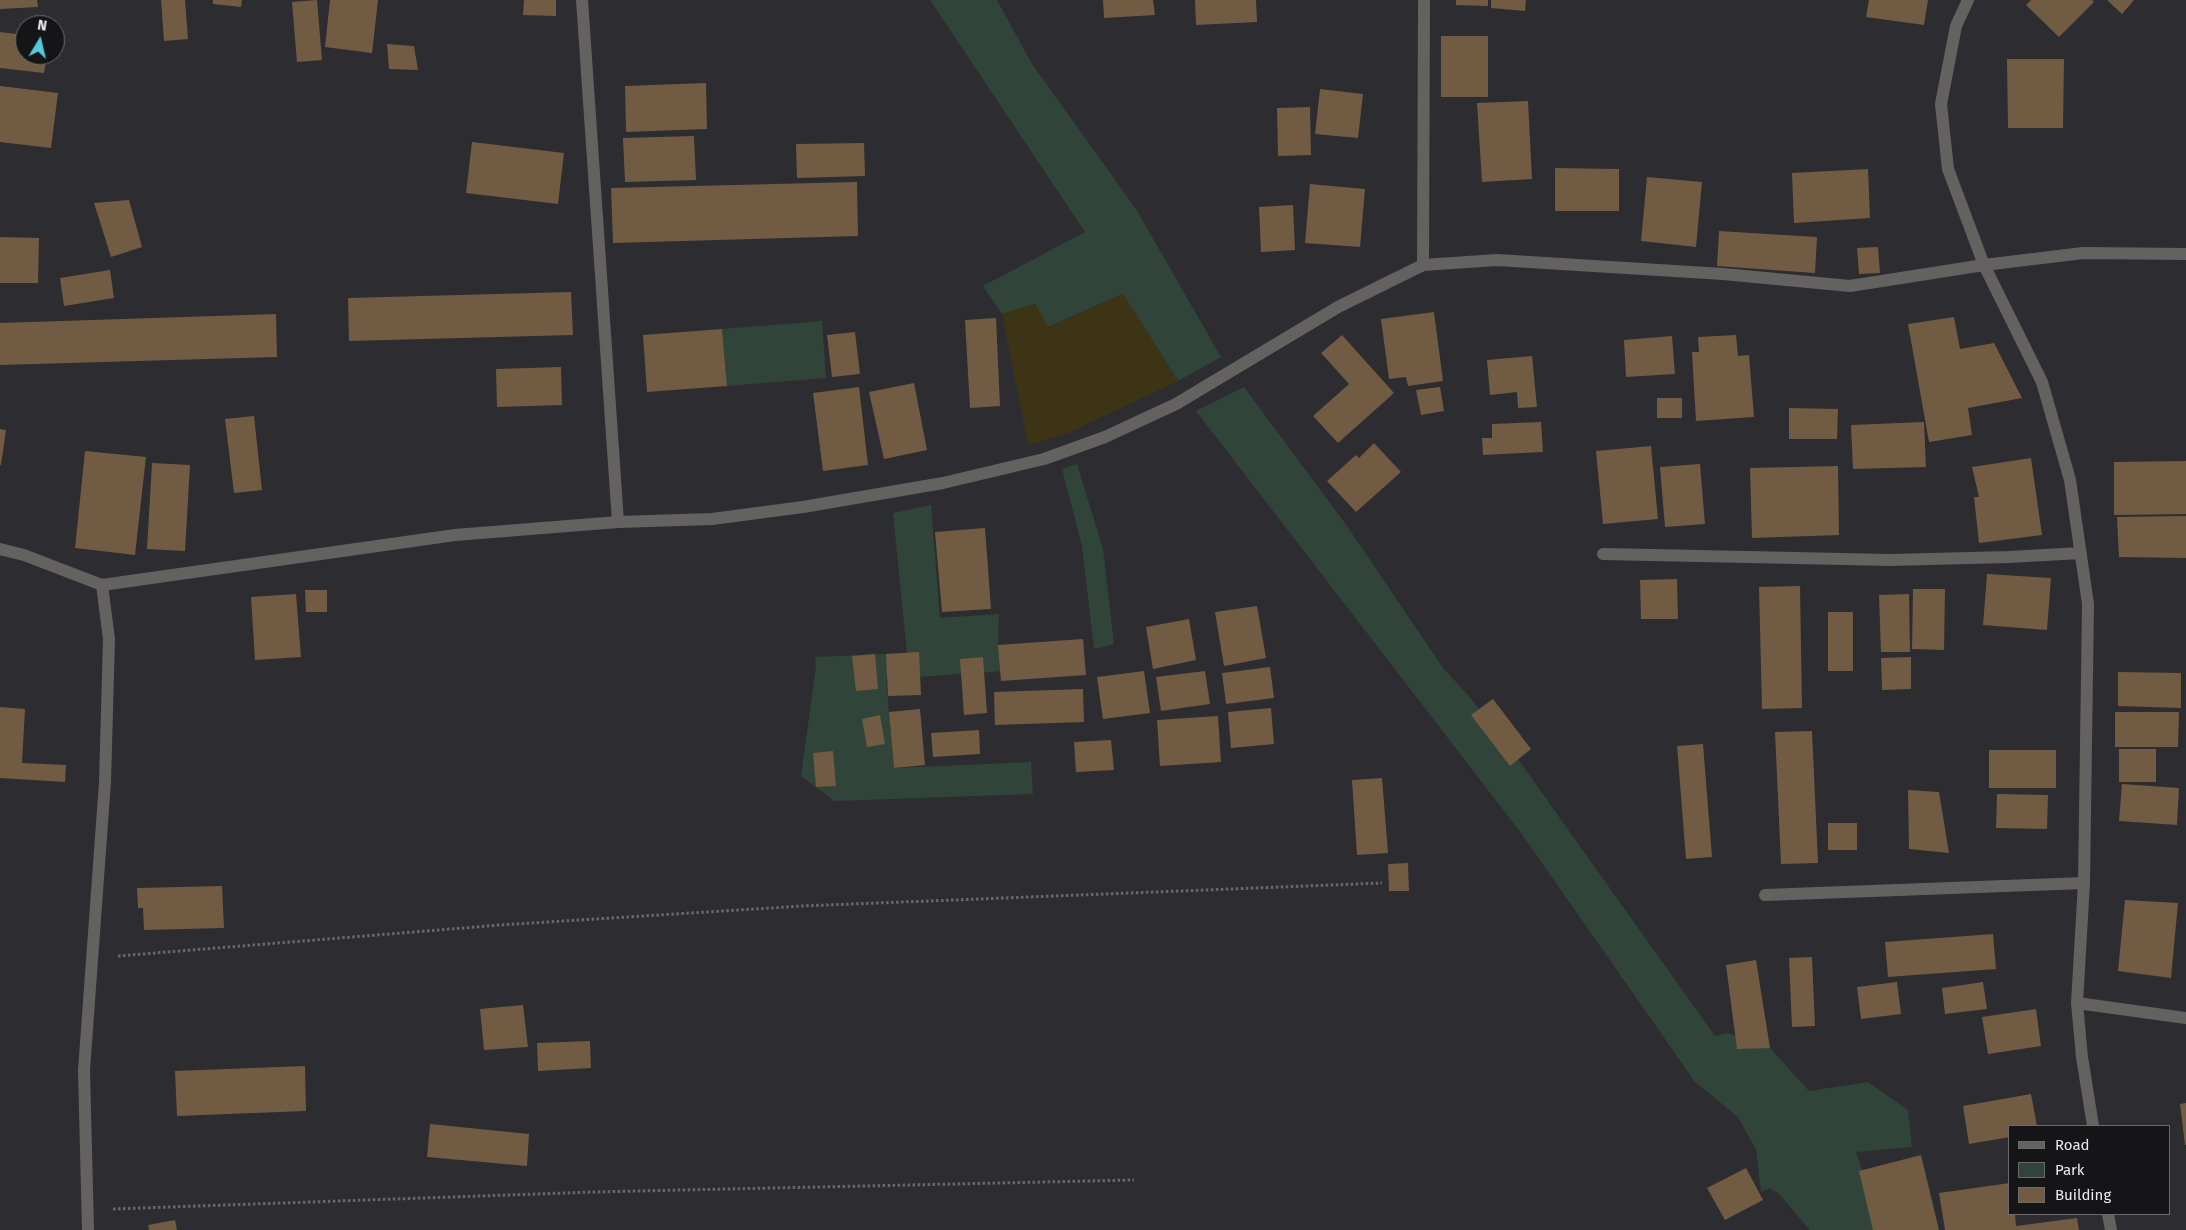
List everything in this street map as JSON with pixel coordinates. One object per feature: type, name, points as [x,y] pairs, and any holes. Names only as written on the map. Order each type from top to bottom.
[{"type":"street","points":[[582,0],[618,522]]},
{"type":"street","points":[[1423,265],[1424,0]]},
{"type":"street","points":[[1968,0],[1956,26],[1941,104],[1948,169],[1984,265],[2042,382],[2070,480],[2088,604],[2084,883],[2078,1003],[2082,1057],[2094,1125]]},
{"type":"street","points":[[0,549],[24,555],[102,585],[455,536],[618,522],[712,519],[803,507],[943,483],[1044,459],[1105,437],[1176,404],[1338,307],[1423,265],[1497,260],[1723,274],[1850,286],[1984,265],[2083,253],[2186,254]]},
{"type":"street","points":[[1603,554],[1890,560],[2008,558],[2081,553]]},
{"type":"street","points":[[88,1230],[84,1070],[105,773],[109,639],[102,585]]},
{"type":"street","points":[[1765,895],[2084,883]]},
{"type":"street","points":[[2078,1003],[2186,1018]]},
{"type":"street","points":[[2108,1215],[2111,1230]]},
{"type":"path","points":[[91,959],[500,925],[802,906],[1382,883]]},
{"type":"path","points":[[88,1210],[592,1192],[1134,1180]]},
{"type":"green space","points":[[930,0],[997,0],[1032,64],[1136,209],[1221,357],[1178,381],[1123,294],[1048,327],[1035,304],[1002,314],[983,286],[1085,232]]},
{"type":"green space","points":[[822,321],[826,378],[727,386],[722,329]]},
{"type":"green space","points":[[1244,387],[1347,526],[1443,668],[1468,695],[1520,762],[1715,1036],[1728,1033],[1770,1048],[1809,1091],[1868,1082],[1908,1110],[1912,1147],[1856,1152],[1883,1230],[1810,1230],[1778,1193],[1769,1188],[1761,1192],[1756,1149],[1737,1116],[1695,1082],[1521,833],[1196,411]]},
{"type":"green space","points":[[1077,464],[1103,549],[1114,644],[1094,649],[1082,546],[1062,469]]},
{"type":"green space","points":[[931,505],[940,618],[999,614],[998,645],[1005,671],[886,679],[894,768],[1031,762],[1033,794],[834,801],[801,776],[816,666],[815,657],[907,653],[893,513]]},
{"type":"sand","points":[[1123,294],[1178,381],[1069,433],[1028,445],[1002,314],[1035,304],[1048,327]]},
{"type":"building","points":[[0,0],[37,0],[38,7],[0,9]]},
{"type":"building","points":[[161,0],[185,0],[188,39],[164,41]]},
{"type":"building","points":[[213,0],[242,0],[241,7],[213,4]]},
{"type":"building","points":[[317,0],[322,60],[297,62],[292,2]]},
{"type":"building","points":[[330,0],[378,0],[372,53],[325,47]]},
{"type":"building","points":[[524,0],[556,0],[556,16],[523,15]]},
{"type":"building","points":[[1103,0],[1153,0],[1155,15],[1104,18]]},
{"type":"building","points":[[1195,0],[1256,0],[1257,22],[1196,25]]},
{"type":"building","points":[[1456,0],[1488,0],[1488,6],[1456,5]]},
{"type":"building","points":[[1491,0],[1526,0],[1525,11],[1491,8]]},
{"type":"building","points":[[1869,0],[1928,0],[1924,25],[1866,17]]},
{"type":"building","points":[[2031,0],[2092,0],[2094,2],[2059,37],[2026,5]]},
{"type":"building","points":[[2107,0],[2134,0],[2122,14]]},
{"type":"building","points":[[0,32],[15,34],[15,65],[45,65],[44,73],[0,68]]},
{"type":"building","points":[[1441,36],[1488,36],[1488,97],[1441,97]]},
{"type":"building","points":[[387,44],[414,46],[418,70],[389,69]]},
{"type":"building","points":[[2007,59],[2064,59],[2063,128],[2008,128]]},
{"type":"building","points":[[706,83],[707,129],[626,132],[625,86]]},
{"type":"building","points":[[0,86],[58,93],[51,148],[0,142]]},
{"type":"building","points":[[1320,89],[1363,94],[1358,138],[1315,134]]},
{"type":"building","points":[[1528,101],[1532,179],[1482,182],[1477,103]]},
{"type":"building","points":[[1310,107],[1311,155],[1278,156],[1277,108]]},
{"type":"building","points":[[694,136],[696,180],[625,182],[623,138]]},
{"type":"building","points":[[472,142],[564,153],[558,204],[466,193]]},
{"type":"building","points":[[864,143],[865,176],[797,178],[796,144]]},
{"type":"building","points":[[1555,168],[1619,169],[1619,211],[1555,211]]},
{"type":"building","points":[[1868,169],[1870,218],[1794,223],[1792,173]]},
{"type":"building","points":[[1647,177],[1702,182],[1696,247],[1641,241]]},
{"type":"building","points":[[857,182],[858,236],[613,243],[611,188]]},
{"type":"building","points":[[1310,184],[1365,189],[1360,247],[1305,243]]},
{"type":"building","points":[[129,200],[142,247],[111,257],[94,203]]},
{"type":"building","points":[[1293,205],[1295,250],[1261,252],[1259,207]]},
{"type":"building","points":[[1719,231],[1817,237],[1815,273],[1717,266]]},
{"type":"building","points":[[0,237],[39,238],[38,283],[0,283]]},
{"type":"building","points":[[1878,247],[1880,273],[1859,274],[1857,248]]},
{"type":"building","points":[[110,270],[114,298],[64,306],[60,278]]},
{"type":"building","points":[[571,292],[573,335],[349,341],[348,298]]},
{"type":"building","points":[[1434,312],[1443,381],[1408,386],[1406,377],[1389,379],[1381,319]]},
{"type":"building","points":[[276,314],[277,357],[0,365],[0,323]]},
{"type":"building","points":[[1954,317],[1960,349],[1994,343],[2022,398],[1968,408],[1972,435],[1929,442],[1908,324]]},
{"type":"building","points":[[996,318],[1000,406],[970,408],[965,320]]},
{"type":"building","points":[[722,329],[727,386],[647,392],[643,335]]},
{"type":"building","points":[[855,332],[860,374],[832,377],[827,335]]},
{"type":"building","points":[[1342,335],[1394,393],[1338,443],[1313,416],[1349,384],[1321,353]]},
{"type":"building","points":[[1736,335],[1738,356],[1749,355],[1754,417],[1696,421],[1692,352],[1699,352],[1698,337]]},
{"type":"building","points":[[1672,336],[1675,374],[1626,377],[1624,340]]},
{"type":"building","points":[[1532,356],[1537,407],[1518,408],[1517,392],[1490,395],[1487,360]]},
{"type":"building","points":[[561,367],[562,405],[497,407],[496,369]]},
{"type":"building","points":[[914,383],[927,450],[884,459],[869,392]]},
{"type":"building","points":[[859,387],[868,465],[823,471],[813,393]]},
{"type":"building","points":[[1440,387],[1444,411],[1421,415],[1416,390]]},
{"type":"building","points":[[1657,398],[1682,398],[1682,418],[1657,418]]},
{"type":"building","points":[[1789,408],[1838,409],[1837,439],[1789,439]]},
{"type":"building","points":[[254,416],[262,490],[234,493],[225,419]]},
{"type":"building","points":[[1541,422],[1543,452],[1483,455],[1482,438],[1492,438],[1492,424]]},
{"type":"building","points":[[1924,422],[1926,467],[1853,469],[1851,425]]},
{"type":"building","points":[[0,429],[6,430],[1,465],[0,465]]},
{"type":"building","points":[[1374,443],[1401,472],[1356,512],[1327,481],[1356,455],[1359,458]]},
{"type":"building","points":[[1651,446],[1658,519],[1603,524],[1596,451]]},
{"type":"building","points":[[85,451],[146,457],[135,555],[75,548]]},
{"type":"building","points":[[2031,458],[2042,535],[1979,543],[1974,497],[1979,497],[1972,467]]},
{"type":"building","points":[[2186,461],[2186,514],[2114,515],[2114,462]]},
{"type":"building","points":[[152,463],[190,465],[185,551],[147,549]]},
{"type":"building","points":[[1700,464],[1705,524],[1665,527],[1660,467]]},
{"type":"building","points":[[1838,466],[1839,535],[1752,538],[1750,468]]},
{"type":"building","points":[[2186,516],[2186,558],[2119,557],[2117,517]]},
{"type":"building","points":[[985,528],[991,609],[942,612],[935,532]]},
{"type":"building","points":[[1987,574],[2051,578],[2047,630],[1983,625]]},
{"type":"building","points":[[1677,579],[1678,619],[1641,619],[1640,580]]},
{"type":"building","points":[[1800,586],[1802,708],[1762,709],[1759,587]]},
{"type":"building","points":[[1913,589],[1945,589],[1944,650],[1912,649]]},
{"type":"building","points":[[305,590],[327,590],[327,612],[306,612]]},
{"type":"building","points":[[296,594],[301,657],[255,660],[251,597]]},
{"type":"building","points":[[1909,594],[1910,652],[1881,652],[1879,595]]},
{"type":"building","points":[[1257,606],[1266,658],[1224,666],[1215,612]]},
{"type":"building","points":[[1828,612],[1853,612],[1853,671],[1828,671]]},
{"type":"building","points":[[1189,619],[1196,660],[1153,669],[1146,627]]},
{"type":"building","points":[[1083,639],[1086,675],[1001,681],[998,645]]},
{"type":"building","points":[[919,652],[921,695],[888,696],[886,654]]},
{"type":"building","points":[[875,654],[878,689],[856,691],[852,656]]},
{"type":"building","points":[[983,657],[987,713],[964,715],[960,659]]},
{"type":"building","points":[[1911,657],[1911,689],[1882,690],[1881,658]]},
{"type":"building","points":[[1270,667],[1274,698],[1226,704],[1222,673]]},
{"type":"building","points":[[1144,671],[1150,713],[1103,719],[1097,677]]},
{"type":"building","points":[[1205,671],[1210,704],[1161,711],[1156,677]]},
{"type":"building","points":[[2118,672],[2181,673],[2181,708],[2118,706]]},
{"type":"building","points":[[1083,689],[1084,722],[995,725],[994,692]]},
{"type":"building","points":[[1493,699],[1531,749],[1510,766],[1471,715]]},
{"type":"building","points":[[0,707],[25,709],[22,763],[66,765],[65,782],[0,778]]},
{"type":"building","points":[[1271,708],[1274,744],[1231,748],[1228,712]]},
{"type":"building","points":[[920,709],[925,765],[894,768],[889,712]]},
{"type":"building","points":[[2115,712],[2179,712],[2178,747],[2115,747]]},
{"type":"building","points":[[880,715],[885,744],[867,747],[862,719]]},
{"type":"building","points":[[1218,716],[1221,762],[1160,766],[1157,720]]},
{"type":"building","points":[[979,730],[980,754],[933,757],[931,733]]},
{"type":"building","points":[[1812,731],[1818,863],[1781,864],[1775,732]]},
{"type":"building","points":[[1111,740],[1114,770],[1076,772],[1074,742]]},
{"type":"building","points":[[1703,744],[1712,857],[1686,859],[1677,746]]},
{"type":"building","points":[[2119,749],[2156,749],[2156,782],[2119,782]]},
{"type":"building","points":[[1989,750],[2056,750],[2056,788],[1989,788]]},
{"type":"building","points":[[833,751],[836,786],[816,787],[813,753]]},
{"type":"building","points":[[1382,778],[1388,853],[1357,855],[1352,780]]},
{"type":"building","points":[[2122,784],[2179,788],[2177,825],[2119,821]]},
{"type":"building","points":[[1908,790],[1939,792],[1949,853],[1909,849]]},
{"type":"building","points":[[1997,794],[2048,795],[2047,829],[1996,828]]},
{"type":"building","points":[[1828,823],[1857,823],[1857,850],[1828,850]]},
{"type":"building","points":[[1408,863],[1409,891],[1389,891],[1388,864]]},
{"type":"building","points":[[222,886],[224,928],[144,930],[143,908],[138,908],[137,888]]},
{"type":"building","points":[[2125,900],[2178,903],[2171,978],[2118,971]]},
{"type":"building","points":[[1993,934],[1996,969],[1888,977],[1885,942]]},
{"type":"building","points":[[1812,957],[1815,1026],[1792,1027],[1789,958]]},
{"type":"building","points":[[1756,960],[1770,1048],[1737,1049],[1726,965]]},
{"type":"building","points":[[1897,982],[1901,1014],[1861,1019],[1857,987]]},
{"type":"building","points":[[1983,982],[1987,1009],[1945,1014],[1942,988]]},
{"type":"building","points":[[523,1005],[528,1047],[484,1050],[480,1009]]},
{"type":"building","points":[[2036,1009],[2041,1046],[1988,1054],[1982,1017]]},
{"type":"building","points":[[590,1041],[591,1068],[538,1071],[537,1043]]},
{"type":"building","points":[[305,1066],[306,1111],[177,1116],[175,1071]]},
{"type":"building","points":[[2031,1094],[2037,1125],[2008,1125],[2008,1137],[1969,1144],[1963,1106]]},
{"type":"building","points":[[2186,1103],[2186,1145],[2185,1145],[2180,1104]]},
{"type":"building","points":[[430,1124],[529,1134],[527,1166],[427,1157]]},
{"type":"building","points":[[1921,1155],[1939,1230],[1873,1230],[1859,1171]]},
{"type":"building","points":[[1746,1168],[1763,1200],[1725,1220],[1707,1188]]},
{"type":"building","points":[[2008,1183],[2008,1215],[2015,1215],[2016,1226],[2077,1218],[2079,1230],[1945,1230],[1939,1193]]},
{"type":"building","points":[[175,1220],[177,1230],[149,1230],[148,1225]]}]
